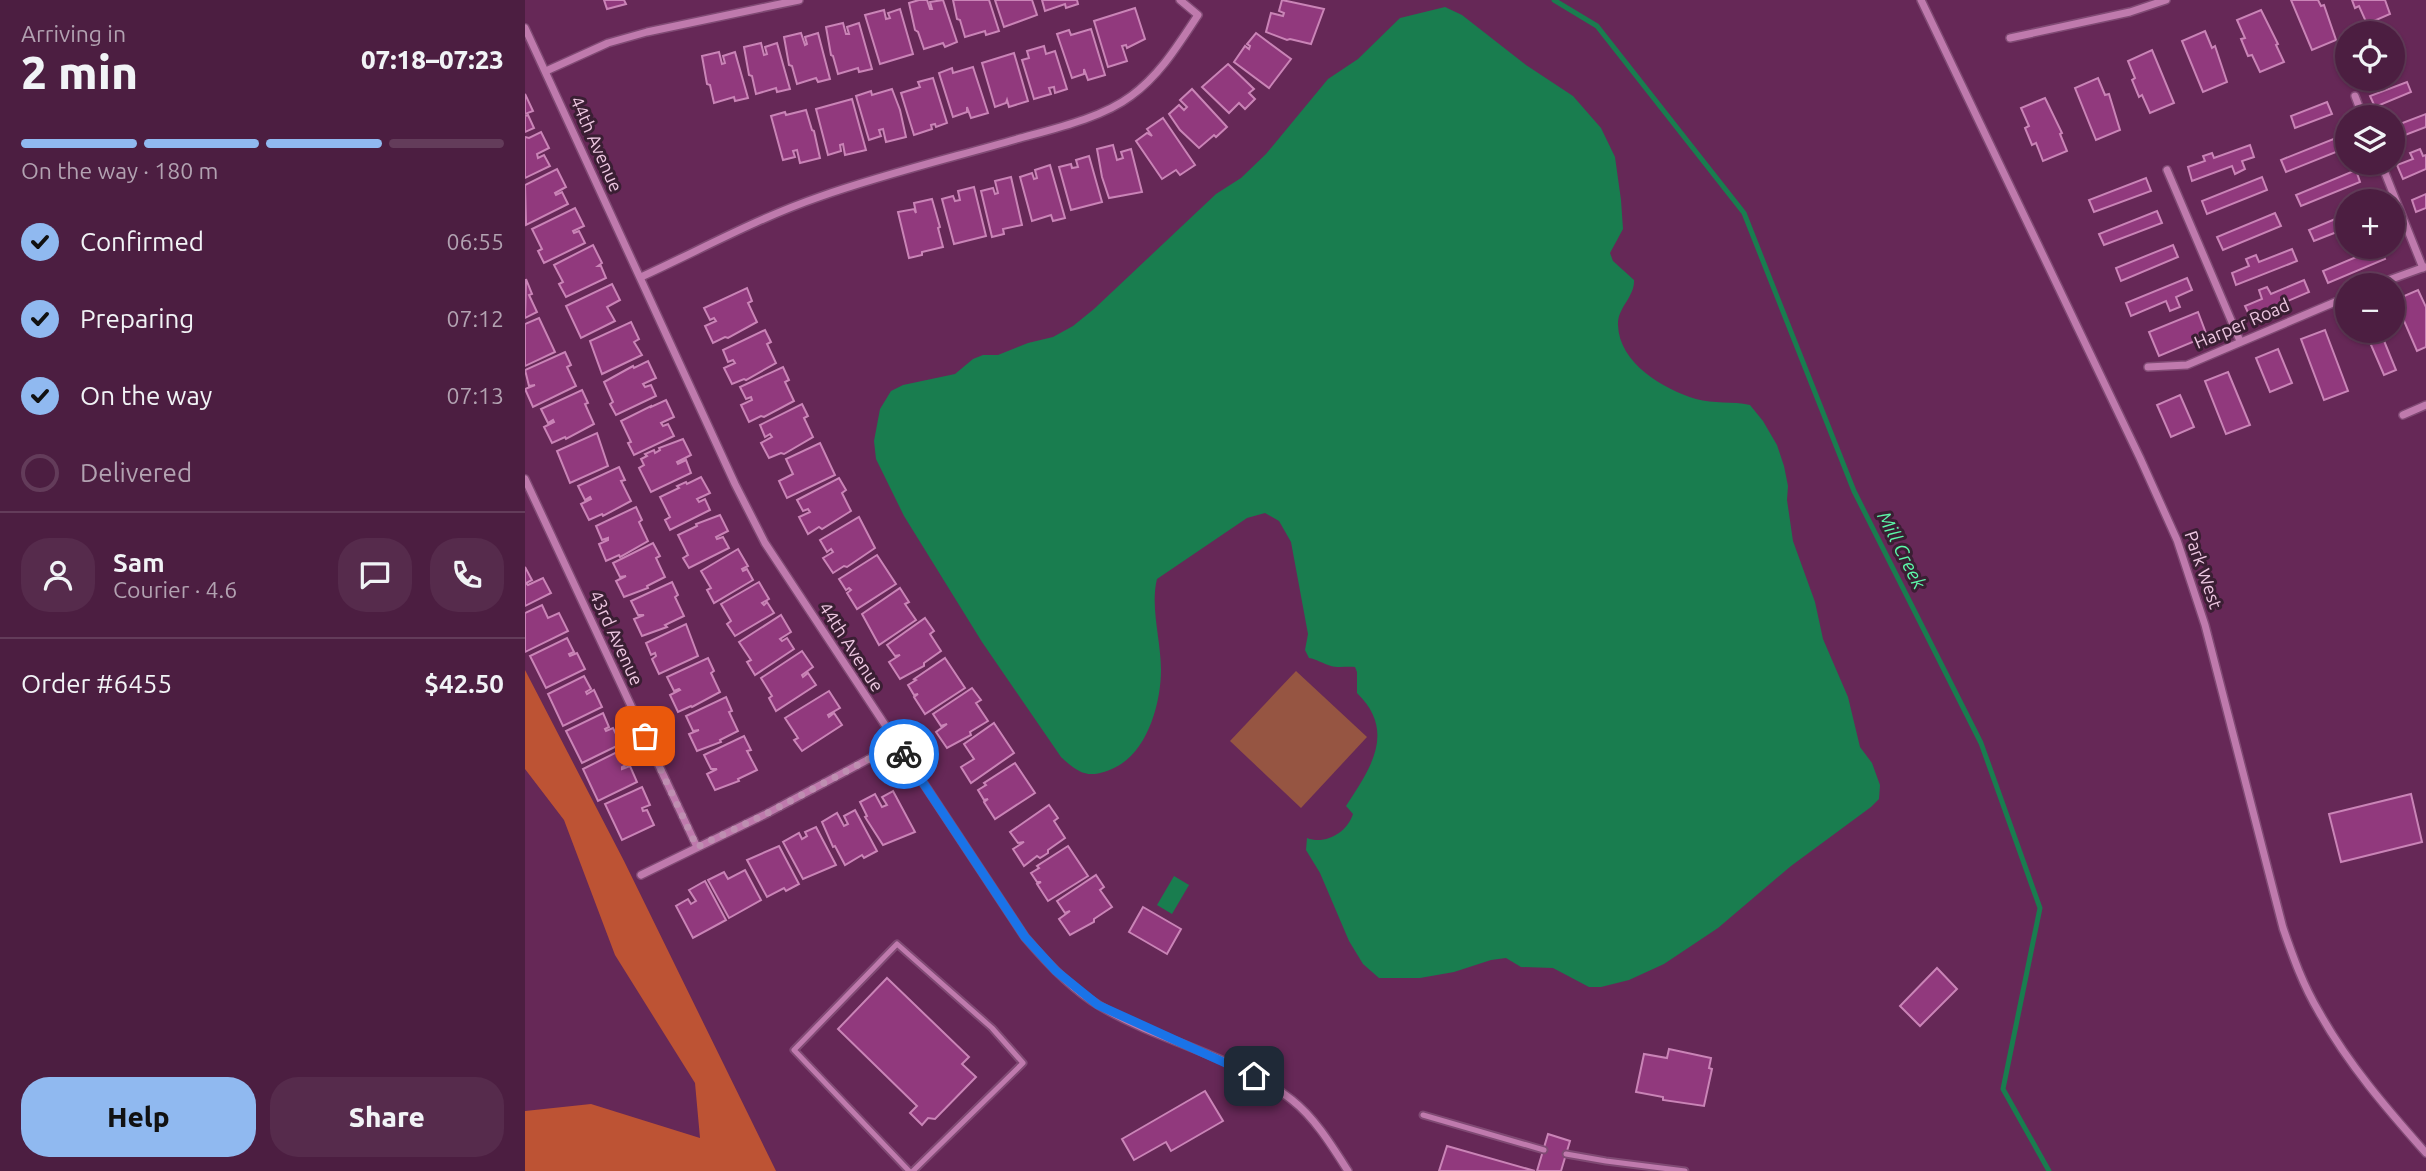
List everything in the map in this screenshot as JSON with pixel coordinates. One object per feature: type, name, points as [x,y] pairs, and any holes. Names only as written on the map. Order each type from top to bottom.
[{"type":"street","points":[[546,71],[608,43],[647,32],[799,0]]},
{"type":"street","points":[[641,277],[818,197],[1042,132],[1099,113],[1129,98],[1170,58],[1198,15],[1181,0]]},
{"type":"street","name":"Park West","points":[[1921,0],[2177,540],[2205,625],[2283,928],[2298,970],[2318,1011],[2342,1049],[2383,1104],[2426,1153]]},
{"type":"street","points":[[2010,38],[2130,12],[2166,0]]},
{"type":"street","name":"44th Avenue","points":[[525,27],[729,472],[765,543],[1025,937],[1056,971],[1098,1005],[1254,1076],[1291,1100],[1322,1132],[1347,1171]]},
{"type":"street","points":[[2354,96],[2358,105]]},
{"type":"street","points":[[2167,170],[2241,341]]},
{"type":"street","points":[[2386,175],[2424,267],[2405,274]]},
{"type":"street","name":"Harper Road","points":[[2148,367],[2187,365],[2335,302]]},
{"type":"street","points":[[2403,415],[2426,405]]},
{"type":"street","name":"43rd Avenue","points":[[525,479],[697,847]]},
{"type":"street","points":[[641,875],[764,815],[897,744]]},
{"type":"lane","points":[[897,944],[992,1028],[1023,1063],[911,1171],[794,1050],[897,944]]},
{"type":"lane","points":[[1423,1115],[1544,1150]]},
{"type":"lane","points":[[1566,1154],[1685,1171]]},
{"type":"shaded area","points":[[1445,7],[1462,15],[1526,65],[1573,96],[1601,128],[1615,157],[1621,200],[1623,229],[1610,253],[1613,261],[1634,280],[1632,292],[1618,319],[1620,339],[1634,362],[1670,389],[1703,401],[1750,405],[1777,445],[1788,486],[1787,500],[1793,541],[1815,602],[1823,639],[1848,697],[1860,747],[1872,763],[1880,785],[1879,799],[1871,807],[1791,866],[1718,928],[1664,964],[1629,980],[1601,987],[1589,987],[1553,968],[1521,967],[1506,958],[1420,978],[1379,978],[1363,964],[1349,941],[1320,873],[1306,850],[1307,838],[1321,840],[1335,836],[1350,821],[1353,814],[1346,806],[1371,764],[1377,736],[1376,722],[1357,693],[1355,667],[1328,665],[1309,658],[1305,650],[1308,634],[1291,542],[1279,521],[1265,513],[1247,518],[1157,579],[1155,612],[1161,670],[1155,712],[1143,739],[1125,761],[1114,768],[1092,774],[1074,768],[1061,757],[982,642],[904,516],[876,459],[874,441],[880,409],[891,391],[903,385],[955,374],[973,359],[983,355],[998,355],[1053,337],[1073,326],[1216,194],[1241,178],[1266,154],[1328,79],[1358,59],[1400,18]]},
{"type":"shaded area","points":[[525,670],[624,861],[776,1171],[525,1171],[525,1111],[591,1104],[700,1138],[695,1083],[615,955],[564,820],[525,769]]},
{"type":"shaded area","points":[[1296,671],[1367,737],[1301,808],[1230,741]]},
{"type":"shaded area","points":[[1174,876],[1189,885],[1172,914],[1157,905]]},
{"type":"building","points":[[604,0],[624,0],[626,4],[607,9]]},
{"type":"building","points":[[927,0],[932,9],[930,2],[943,0],[957,42],[945,47],[943,43],[924,49],[915,30],[909,3]]},
{"type":"building","points":[[953,0],[989,0],[999,31],[986,35],[985,31],[965,37]]},
{"type":"building","points":[[995,0],[1032,0],[1037,15],[1004,27]]},
{"type":"building","points":[[1042,0],[1077,0],[1078,4],[1066,8],[1065,4],[1045,11]]},
{"type":"building","points":[[1282,0],[1324,9],[1311,44],[1287,40],[1266,32],[1271,13],[1283,16],[1284,13],[1279,11]]},
{"type":"building","points":[[2291,0],[2318,0],[2321,6],[2324,5],[2335,40],[2312,50]]},
{"type":"building","points":[[2352,0],[2385,0],[2390,14],[2374,21],[2366,21],[2359,6],[2355,8]]},
{"type":"building","points":[[1135,8],[1145,39],[1127,48],[1126,45],[1122,46],[1127,61],[1108,67],[1094,21]]},
{"type":"building","points":[[900,9],[913,54],[880,64],[865,15],[884,10],[886,19],[890,18],[888,13]]},
{"type":"building","points":[[2261,10],[2284,62],[2260,72],[2252,55],[2248,56],[2241,39],[2245,38],[2237,20]]},
{"type":"building","points":[[843,23],[846,34],[849,34],[847,27],[859,23],[872,69],[859,72],[858,68],[838,74],[826,27]]},
{"type":"building","points":[[1091,29],[1105,75],[1088,80],[1084,69],[1084,74],[1072,78],[1057,34],[1069,30],[1071,35]]},
{"type":"building","points":[[2205,31],[2212,48],[2215,46],[2227,82],[2203,92],[2182,41]]},
{"type":"building","points":[[801,33],[805,45],[805,37],[818,33],[830,79],[818,82],[816,78],[797,84],[792,66],[789,65],[784,37]]},
{"type":"building","points":[[1256,33],[1291,59],[1269,88],[1234,62],[1245,46],[1249,49],[1247,44]]},
{"type":"building","points":[[761,43],[764,55],[767,54],[765,47],[777,43],[790,89],[777,92],[776,88],[756,94],[744,47]]},
{"type":"building","points":[[1044,46],[1046,54],[1055,51],[1067,89],[1055,93],[1054,87],[1049,88],[1051,94],[1034,99],[1022,60],[1029,58],[1027,51]]},
{"type":"building","points":[[2152,50],[2174,103],[2150,113],[2142,95],[2139,97],[2128,61]]},
{"type":"building","points":[[719,52],[722,64],[725,63],[723,56],[735,52],[748,98],[735,101],[734,97],[714,103],[702,56]]},
{"type":"building","points":[[1014,53],[1028,101],[1009,107],[1007,100],[995,107],[982,63]]},
{"type":"building","points":[[1228,64],[1254,89],[1249,93],[1255,99],[1245,109],[1239,103],[1229,113],[1202,87]]},
{"type":"building","points":[[973,67],[988,113],[971,118],[967,107],[967,112],[953,117],[939,73],[952,68],[953,73]]},
{"type":"building","points":[[933,78],[947,123],[936,127],[935,124],[931,125],[932,129],[914,135],[901,93],[920,87],[918,82]]},
{"type":"building","points":[[2098,78],[2105,95],[2109,94],[2120,130],[2096,140],[2075,88]]},
{"type":"building","points":[[2405,83],[2411,92],[2374,105],[2370,96],[2383,91],[2405,91]]},
{"type":"building","points":[[892,89],[906,137],[886,142],[883,129],[879,130],[881,136],[869,140],[856,96]]},
{"type":"building","points":[[1192,89],[1227,127],[1199,148],[1180,130],[1169,114],[1179,105],[1184,110],[1187,107],[1180,100]]},
{"type":"building","points":[[525,94],[533,111],[525,114]]},
{"type":"building","points":[[2045,98],[2062,133],[2060,134],[2067,151],[2043,161],[2036,143],[2032,145],[2025,128],[2029,126],[2021,108]]},
{"type":"building","points":[[852,99],[866,150],[845,155],[843,144],[840,145],[841,151],[828,155],[816,109]]},
{"type":"building","points":[[2327,102],[2332,114],[2295,128],[2291,116]]},
{"type":"building","points":[[806,110],[820,158],[800,163],[797,150],[793,151],[795,157],[783,160],[771,116]]},
{"type":"building","points":[[2426,114],[2426,127],[2405,135],[2405,122]]},
{"type":"building","points":[[528,115],[534,128],[525,132],[525,116]]},
{"type":"building","points":[[1163,118],[1195,165],[1180,175],[1176,170],[1162,179],[1136,141],[1147,133],[1152,136],[1147,129]]},
{"type":"building","points":[[541,132],[549,148],[537,154],[538,158],[544,155],[550,166],[525,178],[525,137],[529,138]]},
{"type":"building","points":[[2335,138],[2335,152],[2286,172],[2281,160]]},
{"type":"building","points":[[1113,145],[1117,160],[1123,158],[1121,152],[1131,149],[1142,192],[1109,198],[1097,149]]},
{"type":"building","points":[[2250,145],[2254,157],[2242,161],[2245,169],[2235,174],[2232,166],[2192,181],[2188,167],[2205,161],[2203,156],[2212,153],[2214,158]]},
{"type":"building","points":[[2420,149],[2423,156],[2426,155],[2426,169],[2403,179],[2401,175],[2405,175],[2405,162],[2413,159],[2410,153]]},
{"type":"building","points":[[1089,156],[1102,202],[1071,210],[1059,167],[1071,164],[1072,168],[1078,167],[1076,160]]},
{"type":"building","points":[[1050,165],[1065,218],[1053,221],[1051,215],[1032,221],[1020,177],[1032,173],[1034,179],[1037,178],[1035,170]]},
{"type":"building","points":[[557,169],[566,187],[555,193],[556,195],[562,192],[568,204],[526,225],[525,185]]},
{"type":"building","points":[[2344,175],[2358,175],[2360,182],[2343,189],[2335,189],[2335,192],[2301,206],[2296,195]]},
{"type":"building","points":[[1011,177],[1022,225],[1003,229],[1004,234],[992,237],[981,191],[993,188],[995,194],[998,193],[995,181]]},
{"type":"building","points":[[2262,177],[2267,190],[2207,214],[2202,201]]},
{"type":"building","points":[[2146,178],[2151,191],[2094,212],[2089,200]]},
{"type":"building","points":[[974,187],[986,236],[954,244],[942,199],[953,196],[955,201],[960,200],[958,191]]},
{"type":"building","points":[[2426,194],[2426,208],[2416,212],[2412,200]]},
{"type":"building","points":[[932,199],[943,247],[909,258],[898,212],[914,209],[916,213],[914,203]]},
{"type":"building","points":[[575,208],[584,226],[573,231],[579,231],[585,243],[544,263],[538,251],[542,249],[532,229]]},
{"type":"building","points":[[2157,211],[2162,223],[2104,245],[2099,234]]},
{"type":"building","points":[[2275,213],[2281,226],[2223,250],[2217,237]]},
{"type":"building","points":[[2335,219],[2335,233],[2314,241],[2309,230]]},
{"type":"building","points":[[593,245],[602,263],[598,266],[601,266],[606,278],[566,297],[559,284],[563,282],[554,265]]},
{"type":"building","points":[[2173,245],[2178,257],[2121,281],[2116,268]]},
{"type":"building","points":[[2292,249],[2297,261],[2236,285],[2232,273],[2249,266],[2246,259],[2256,255],[2259,262]]},
{"type":"building","points":[[2352,259],[2385,259],[2352,273],[2335,273],[2335,280],[2328,283],[2323,271]]},
{"type":"building","points":[[2187,278],[2192,290],[2176,297],[2180,307],[2170,311],[2166,301],[2131,316],[2126,303]]},
{"type":"building","points":[[526,279],[532,294],[529,295],[537,312],[525,318]]},
{"type":"building","points":[[2304,280],[2309,292],[2250,317],[2245,306],[2262,299],[2259,290],[2267,287],[2271,294]]},
{"type":"building","points":[[612,284],[620,300],[607,307],[615,321],[581,338],[566,306]]},
{"type":"building","points":[[747,288],[752,301],[748,303],[757,322],[713,343],[705,326],[716,321],[714,318],[710,320],[704,308]]},
{"type":"building","points":[[2418,290],[2426,307],[2426,347],[2417,351],[2405,323],[2405,296]]},
{"type":"building","points":[[2198,312],[2207,336],[2159,356],[2149,332]]},
{"type":"building","points":[[539,318],[555,352],[525,366],[525,324]]},
{"type":"building","points":[[631,322],[639,339],[634,342],[642,355],[602,374],[590,341]]},
{"type":"building","points":[[765,330],[771,342],[767,344],[776,363],[746,380],[732,384],[724,368],[735,363],[733,360],[728,362],[723,350]]},
{"type":"building","points":[[2325,330],[2348,391],[2324,400],[2301,339]]},
{"type":"building","points":[[2370,343],[2385,343],[2396,370],[2384,375]]},
{"type":"building","points":[[2278,349],[2292,383],[2270,392],[2256,358]]},
{"type":"building","points":[[565,352],[571,365],[567,367],[576,386],[533,407],[525,389],[535,385],[529,386],[525,370]]},
{"type":"building","points":[[648,361],[656,378],[643,384],[645,387],[651,385],[656,396],[616,415],[604,382]]},
{"type":"building","points":[[783,367],[789,380],[785,382],[794,401],[749,422],[741,405],[752,400],[751,397],[746,399],[740,387]]},
{"type":"building","points":[[2228,372],[2250,425],[2226,434],[2205,381]]},
{"type":"building","points":[[582,390],[594,424],[566,439],[565,437],[552,443],[544,427],[554,422],[553,420],[548,423],[541,409]]},
{"type":"building","points":[[2180,395],[2194,427],[2171,437],[2157,405]]},
{"type":"building","points":[[666,400],[674,417],[661,423],[663,426],[668,424],[674,436],[634,455],[621,421]]},
{"type":"building","points":[[802,404],[808,416],[804,418],[813,437],[784,454],[769,458],[761,443],[772,437],[770,434],[765,437],[760,425]]},
{"type":"building","points":[[597,433],[608,466],[570,483],[557,451]]},
{"type":"building","points":[[683,439],[691,455],[677,462],[678,464],[686,460],[691,473],[651,492],[639,468],[644,465],[641,459],[647,456],[645,454],[654,450],[655,453],[659,448]]},
{"type":"building","points":[[820,443],[835,475],[787,498],[779,481],[793,474],[786,459]]},
{"type":"building","points":[[619,467],[625,480],[621,481],[631,501],[603,516],[602,514],[589,520],[581,504],[591,499],[590,497],[585,500],[578,486]]},
{"type":"building","points":[[701,477],[710,493],[697,499],[699,502],[705,499],[710,510],[670,530],[665,520],[670,517],[660,497],[679,488],[677,486]]},
{"type":"building","points":[[839,478],[846,490],[842,493],[851,511],[822,529],[819,527],[808,534],[799,517],[810,512],[808,509],[803,511],[797,500]]},
{"type":"building","points":[[636,507],[642,520],[639,522],[648,541],[620,557],[619,555],[606,561],[599,544],[608,538],[602,540],[596,526]]},
{"type":"building","points":[[720,515],[728,531],[716,537],[723,537],[729,548],[689,568],[683,558],[688,555],[678,535],[697,526],[696,524]]},
{"type":"building","points":[[859,517],[875,548],[833,573],[823,558],[833,552],[831,549],[827,552],[820,540]]},
{"type":"building","points":[[653,543],[660,556],[656,558],[665,577],[647,586],[648,588],[624,597],[616,581],[626,576],[620,577],[613,563]]},
{"type":"building","points":[[738,549],[748,566],[742,569],[747,569],[753,580],[714,603],[707,590],[711,588],[701,571]]},
{"type":"building","points":[[877,555],[896,584],[857,609],[847,593],[851,590],[846,590],[839,579]]},
{"type":"building","points":[[525,567],[532,580],[526,583],[528,585],[543,578],[551,593],[525,606]]},
{"type":"building","points":[[672,582],[678,595],[675,597],[684,616],[665,625],[667,627],[642,636],[634,619],[644,615],[638,615],[631,601]]},
{"type":"building","points":[[759,582],[769,599],[762,603],[764,605],[767,602],[774,613],[735,636],[727,624],[731,621],[721,604]]},
{"type":"building","points":[[900,588],[909,602],[905,604],[916,620],[879,645],[862,614]]},
{"type":"building","points":[[542,605],[548,618],[559,613],[568,631],[525,652],[525,613]]},
{"type":"building","points":[[781,615],[791,632],[780,639],[782,641],[787,638],[794,649],[755,675],[747,662],[751,660],[739,642]]},
{"type":"building","points":[[925,618],[934,631],[930,634],[941,651],[924,663],[924,666],[900,679],[889,662],[900,655],[895,656],[887,645]]},
{"type":"building","points":[[686,624],[698,656],[659,674],[652,659],[656,656],[655,653],[651,655],[646,643]]},
{"type":"building","points":[[567,638],[574,652],[569,654],[570,656],[577,653],[585,669],[546,688],[530,656]]},
{"type":"building","points":[[802,651],[813,667],[802,675],[803,677],[808,673],[816,685],[776,711],[769,698],[772,696],[761,678]]},
{"type":"building","points":[[708,658],[714,671],[711,673],[720,692],[678,712],[670,695],[680,690],[674,691],[667,677]]},
{"type":"building","points":[[945,658],[965,688],[925,714],[914,697],[918,694],[914,695],[908,685]]},
{"type":"building","points":[[584,676],[591,689],[587,694],[594,690],[602,707],[563,726],[548,694]]},
{"type":"building","points":[[972,688],[981,700],[976,703],[988,721],[970,732],[971,735],[947,748],[936,732],[947,724],[941,726],[933,714]]},
{"type":"building","points":[[829,691],[840,708],[828,715],[829,717],[834,713],[842,725],[802,751],[794,740],[798,738],[785,718]]},
{"type":"building","points":[[726,697],[732,711],[729,712],[738,731],[720,740],[721,742],[697,751],[689,734],[699,730],[693,731],[686,716]]},
{"type":"building","points":[[603,713],[609,727],[606,731],[613,728],[621,744],[582,763],[566,731]]},
{"type":"building","points":[[994,723],[1014,753],[971,783],[961,767],[974,759],[964,744]]},
{"type":"building","points":[[744,736],[751,750],[747,751],[757,770],[738,779],[739,781],[715,790],[707,774],[717,769],[711,769],[704,755]]},
{"type":"building","points":[[619,751],[626,765],[622,769],[630,766],[637,782],[598,801],[583,769]]},
{"type":"building","points":[[1015,763],[1035,793],[995,819],[984,802],[988,799],[984,800],[978,790],[986,785],[984,783]]},
{"type":"building","points":[[642,787],[650,805],[642,808],[643,811],[647,810],[654,825],[622,840],[605,804]]},
{"type":"building","points":[[893,791],[915,832],[883,845],[865,817],[867,816],[860,802],[875,794],[882,807],[887,805],[882,797]]},
{"type":"building","points":[[2411,794],[2422,842],[2341,862],[2329,814]]},
{"type":"building","points":[[1049,805],[1058,818],[1054,821],[1065,838],[1048,850],[1048,853],[1040,858],[1037,856],[1024,866],[1013,849],[1024,842],[1018,843],[1010,832]]},
{"type":"building","points":[[855,810],[877,851],[864,858],[862,855],[845,865],[822,822],[837,813],[844,826],[848,824],[844,816]]},
{"type":"building","points":[[816,827],[836,865],[803,879],[783,842],[799,833],[802,839],[807,836],[805,832]]},
{"type":"building","points":[[779,846],[799,884],[767,897],[747,860]]},
{"type":"building","points":[[1068,846],[1088,876],[1048,901],[1037,884],[1041,882],[1037,882],[1031,873],[1039,868],[1037,866]]},
{"type":"building","points":[[745,870],[761,900],[729,918],[708,880],[724,872],[728,879]]},
{"type":"building","points":[[1096,875],[1104,887],[1100,890],[1112,907],[1094,919],[1094,922],[1070,935],[1059,919],[1070,911],[1065,913],[1057,901]]},
{"type":"building","points":[[705,881],[726,920],[693,938],[676,906],[688,899],[691,904],[696,901],[689,890]]},
{"type":"building","points":[[1143,907],[1181,929],[1167,954],[1129,932]]},
{"type":"building","points":[[1937,968],[1957,989],[1920,1026],[1900,1006]]},
{"type":"building","points":[[887,978],[969,1057],[962,1064],[976,1077],[935,1119],[928,1118],[922,1125],[910,1113],[917,1106],[838,1029]]},
{"type":"building","points":[[1669,1049],[1711,1058],[1709,1068],[1712,1069],[1704,1106],[1663,1100],[1663,1097],[1636,1092],[1644,1054],[1667,1058]]},
{"type":"building","points":[[1205,1091],[1223,1121],[1171,1151],[1166,1142],[1134,1160],[1122,1139]]},
{"type":"building","points":[[1548,1134],[1570,1141],[1561,1171],[1537,1171]]},
{"type":"building","points":[[1447,1146],[1535,1171],[1439,1171]]},
{"type":"waterway","name":"Mill Creek","points":[[1554,0],[1597,26],[1744,213],[1854,491],[1981,743],[2040,908],[2003,1089],[2049,1171]]},
{"type":"way so far","points":[[645,736],[697,847],[764,815],[897,744],[904,754]]},
{"type":"route","points":[[904,754],[1025,937],[1056,971],[1098,1005],[1254,1076]]}]
